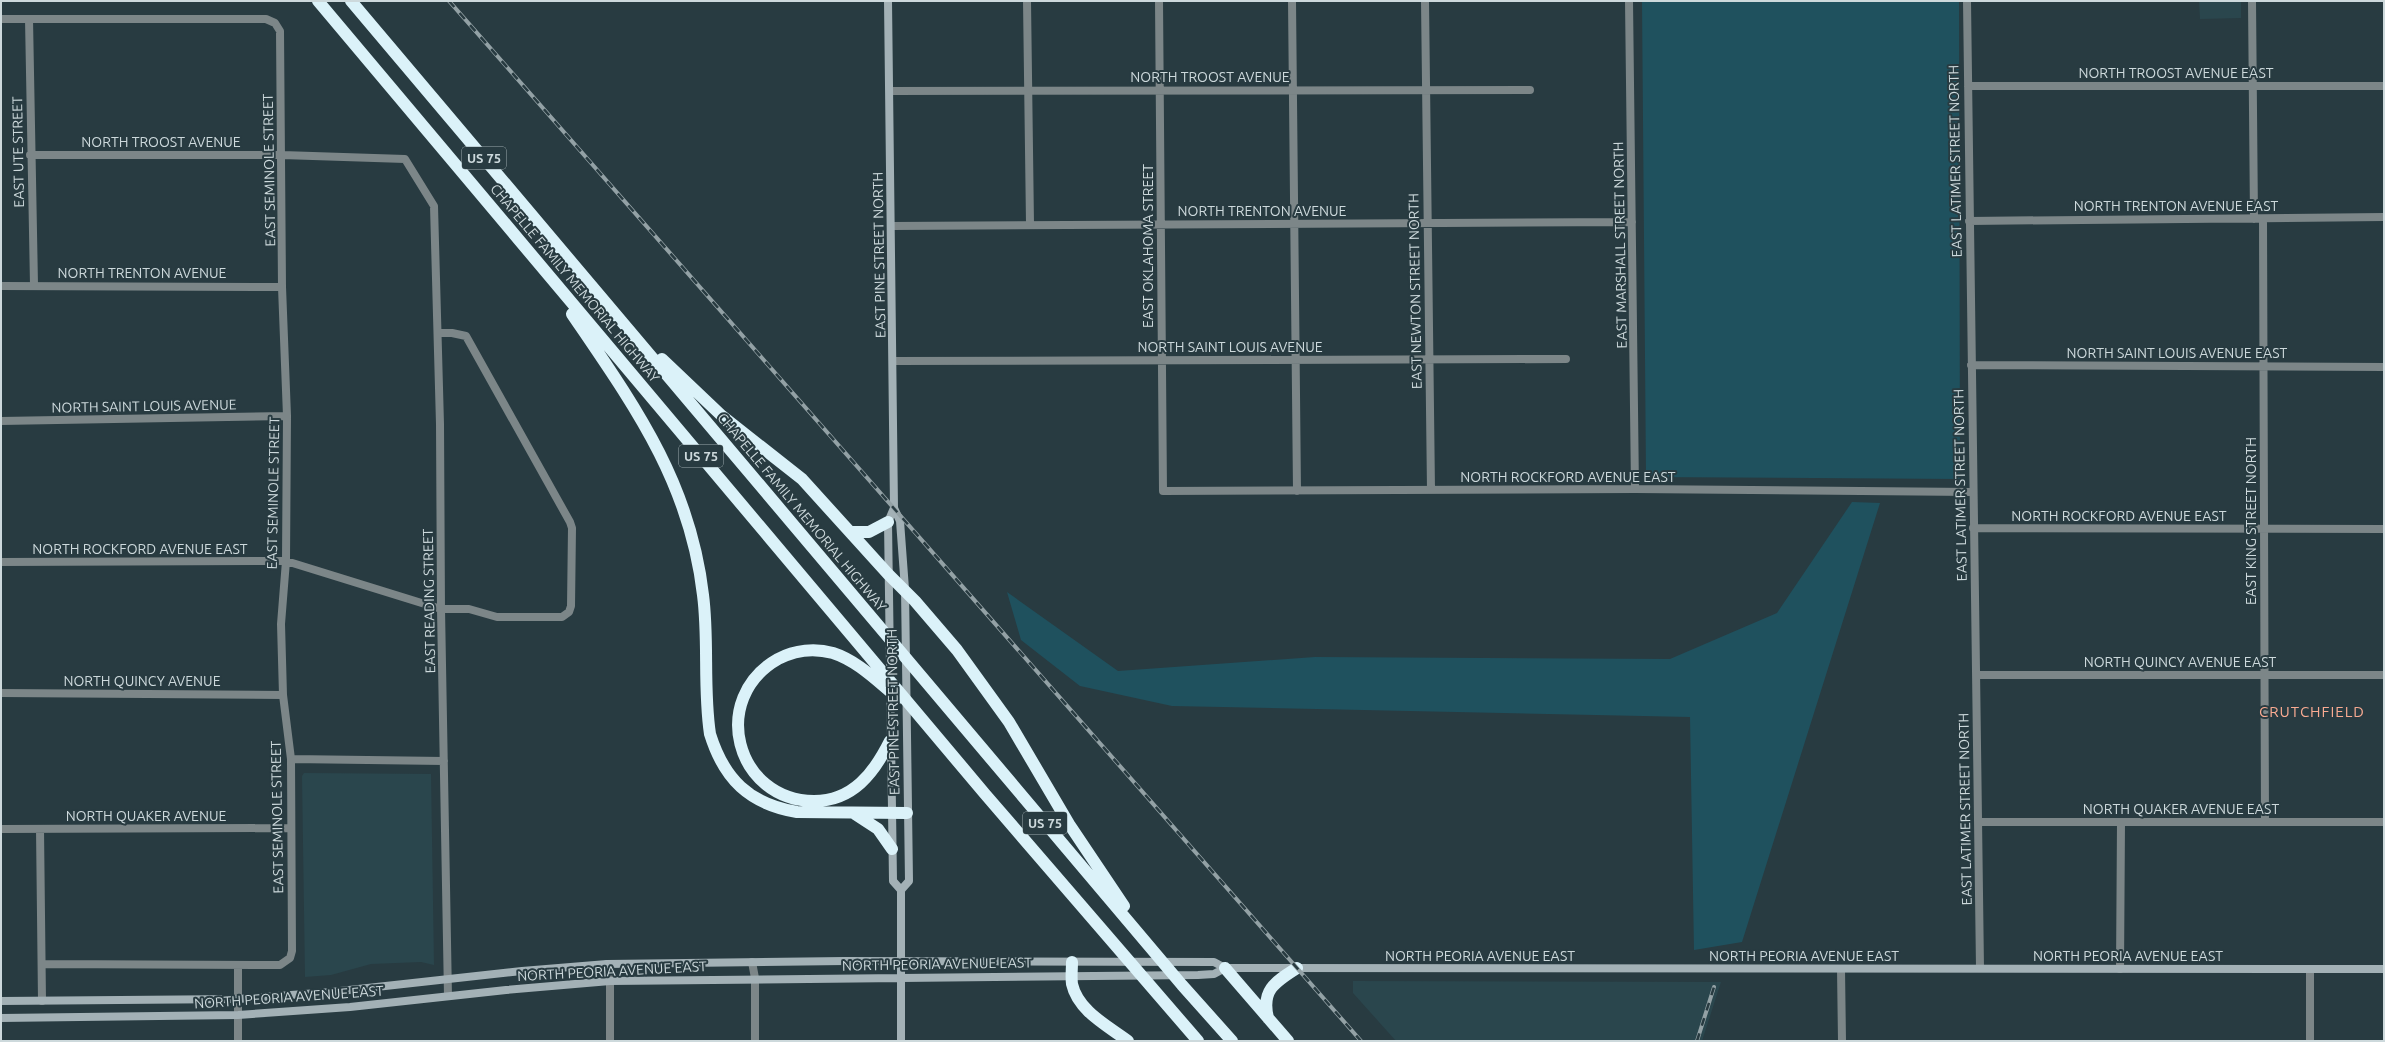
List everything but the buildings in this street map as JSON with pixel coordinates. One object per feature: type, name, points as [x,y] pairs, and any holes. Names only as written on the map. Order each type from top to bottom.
[{"type":"highway","name":"CHAPELLE FAMILY MEMORIAL HIGHWAY","points":[[318,1],[919,715],[1084,910],[1198,1041]]},
{"type":"highway","name":"CHAPELLE FAMILY MEMORIAL HIGHWAY","points":[[351,1],[1157,955],[1232,1041]]},
{"type":"highway","points":[[537,262],[638,410],[659,448],[676,488],[690,531],[700,576],[706,631],[708,720],[713,744],[722,763],[741,788],[750,796],[769,806],[797,812],[907,813]]},
{"type":"highway","points":[[616,315],[722,416],[802,479],[888,574],[904,589],[957,650],[987,689],[1069,824],[1157,955]]},
{"type":"highway","points":[[851,532],[869,532],[888,522]]},
{"type":"highway","points":[[890,741],[874,770],[853,790],[825,800],[798,800],[772,789],[749,766],[737,729],[740,708],[749,686],[762,669],[783,657],[814,650],[835,654],[857,665],[919,715]]},
{"type":"highway","points":[[854,813],[878,829],[892,849]]},
{"type":"highway","points":[[1072,962],[1072,984],[1077,998],[1085,1008],[1128,1041]]},
{"type":"highway","points":[[1225,968],[1288,1041]]},
{"type":"highway","points":[[1268,1018],[1265,1007],[1269,991],[1276,982],[1297,968]]},
{"type":"main road","name":"EAST PINE STREET NORTH","points":[[888,1],[894,361],[894,508],[888,522],[888,608],[893,881],[900,890],[902,961],[901,1041]]},
{"type":"main road","name":"EAST PINE STREET NORTH","points":[[894,508],[900,522],[904,589],[909,881],[900,890]]},
{"type":"main road","name":"NORTH PEORIA AVENUE EAST","points":[[1,1001],[238,999],[332,992],[607,964],[752,962],[1214,962],[1225,968],[2384,969]]},
{"type":"main road","name":"NORTH PEORIA AVENUE EAST","points":[[1,1018],[238,1015],[350,1007],[610,981],[755,978],[1072,976],[1114,974],[1198,975],[1214,974],[1225,968]]},
{"type":"street","points":[[1027,1],[1030,224]]},
{"type":"street","name":"EAST OKLAHOMA STREET","points":[[1159,1],[1163,491]]},
{"type":"street","points":[[1292,1],[1297,491]]},
{"type":"street","name":"EAST NEWTON STREET NORTH","points":[[1425,1],[1431,490]]},
{"type":"street","name":"EAST MARSHALL STREET NORTH","points":[[1629,1],[1635,490]]},
{"type":"street","name":"EAST LATIMER STREET NORTH","points":[[1967,1],[1972,492],[1980,968]]},
{"type":"street","name":"EAST KING STREET NORTH","points":[[2252,1],[2252,85],[2259,219],[2263,367],[2265,529],[2265,822]]},
{"type":"street","points":[[1,19],[29,19]]},
{"type":"street","name":"EAST SEMINOLE STREET","points":[[29,19],[266,19],[276,23],[280,31],[282,287],[287,416],[286,561],[281,624],[283,695],[291,760],[292,951],[290,958],[285,963],[280,965],[238,965]]},
{"type":"street","name":"EAST UTE STREET","points":[[29,19],[30,155],[34,285]]},
{"type":"street","name":"NORTH TROOST AVENUE EAST","points":[[1968,86],[2384,86]]},
{"type":"street","name":"NORTH TROOST AVENUE","points":[[890,91],[1029,92],[1160,90],[1530,90]]},
{"type":"street","name":"NORTH TROOST AVENUE","points":[[30,155],[282,155],[405,160],[434,206]]},
{"type":"street","name":"EAST READING STREET","points":[[434,206],[438,333],[448,996]]},
{"type":"street","name":"NORTH TRENTON AVENUE EAST","points":[[1969,221],[2384,217]]},
{"type":"street","name":"NORTH TRENTON AVENUE","points":[[892,226],[1162,223],[1427,224],[1632,222]]},
{"type":"street","name":"NORTH TRENTON AVENUE","points":[[1,286],[282,287]]},
{"type":"street","name":"NORTH ROCKFORD AVENUE EAST","points":[[1,562],[286,561],[441,609],[469,609],[497,618],[559,618],[565,616],[571,606],[572,528],[466,336],[460,334],[438,333]]},
{"type":"street","name":"NORTH SAINT LOUIS AVENUE","points":[[894,361],[1566,359]]},
{"type":"street","name":"NORTH SAINT LOUIS AVENUE EAST","points":[[1971,365],[2384,367]]},
{"type":"street","name":"NORTH SAINT LOUIS AVENUE","points":[[1,421],[287,416]]},
{"type":"street","name":"NORTH ROCKFORD AVENUE EAST","points":[[1163,491],[1635,490],[1972,492]]},
{"type":"street","name":"NORTH ROCKFORD AVENUE EAST","points":[[1973,528],[2384,529]]},
{"type":"street","name":"NORTH QUINCY AVENUE EAST","points":[[1976,675],[2384,675]]},
{"type":"street","name":"NORTH QUINCY AVENUE","points":[[1,693],[283,695]]},
{"type":"street","points":[[291,760],[444,761]]},
{"type":"street","name":"NORTH QUAKER AVENUE EAST","points":[[1978,822],[2384,822]]},
{"type":"street","points":[[2120,969],[2121,822]]},
{"type":"street","name":"NORTH QUAKER AVENUE","points":[[1,829],[291,828]]},
{"type":"street","points":[[40,829],[42,1001]]},
{"type":"street","points":[[752,962],[755,978],[755,1041]]},
{"type":"street","points":[[42,964],[238,965],[238,1041]]},
{"type":"street","points":[[607,964],[610,981],[610,1041]]},
{"type":"street","points":[[1841,969],[1842,1041]]},
{"type":"street","points":[[2310,969],[2310,1041]]},
{"type":"shaded area","points":[[1642,1],[1959,1],[1960,479],[1646,477]]},
{"type":"shaded area","points":[[2199,1],[2241,1],[2241,18],[2200,19]]},
{"type":"shaded area","points":[[1852,502],[1880,503],[1742,942],[1694,950],[1690,717],[1172,706],[1080,686],[1021,640],[1007,592],[1118,671],[1315,657],[1670,659],[1777,613]]},
{"type":"shaded area","points":[[304,773],[431,774],[434,965],[421,962],[371,964],[331,975],[305,977],[302,776]]},
{"type":"shaded area","points":[[1353,981],[1721,982],[1702,1041],[1396,1041],[1353,993]]},
{"type":"railway","points":[[449,1],[1361,1041]]},
{"type":"railway","points":[[1697,1041],[1714,987]]},
{"type":"district","name":"CRUTCHFIELD","points":[[2312,712]]}]
